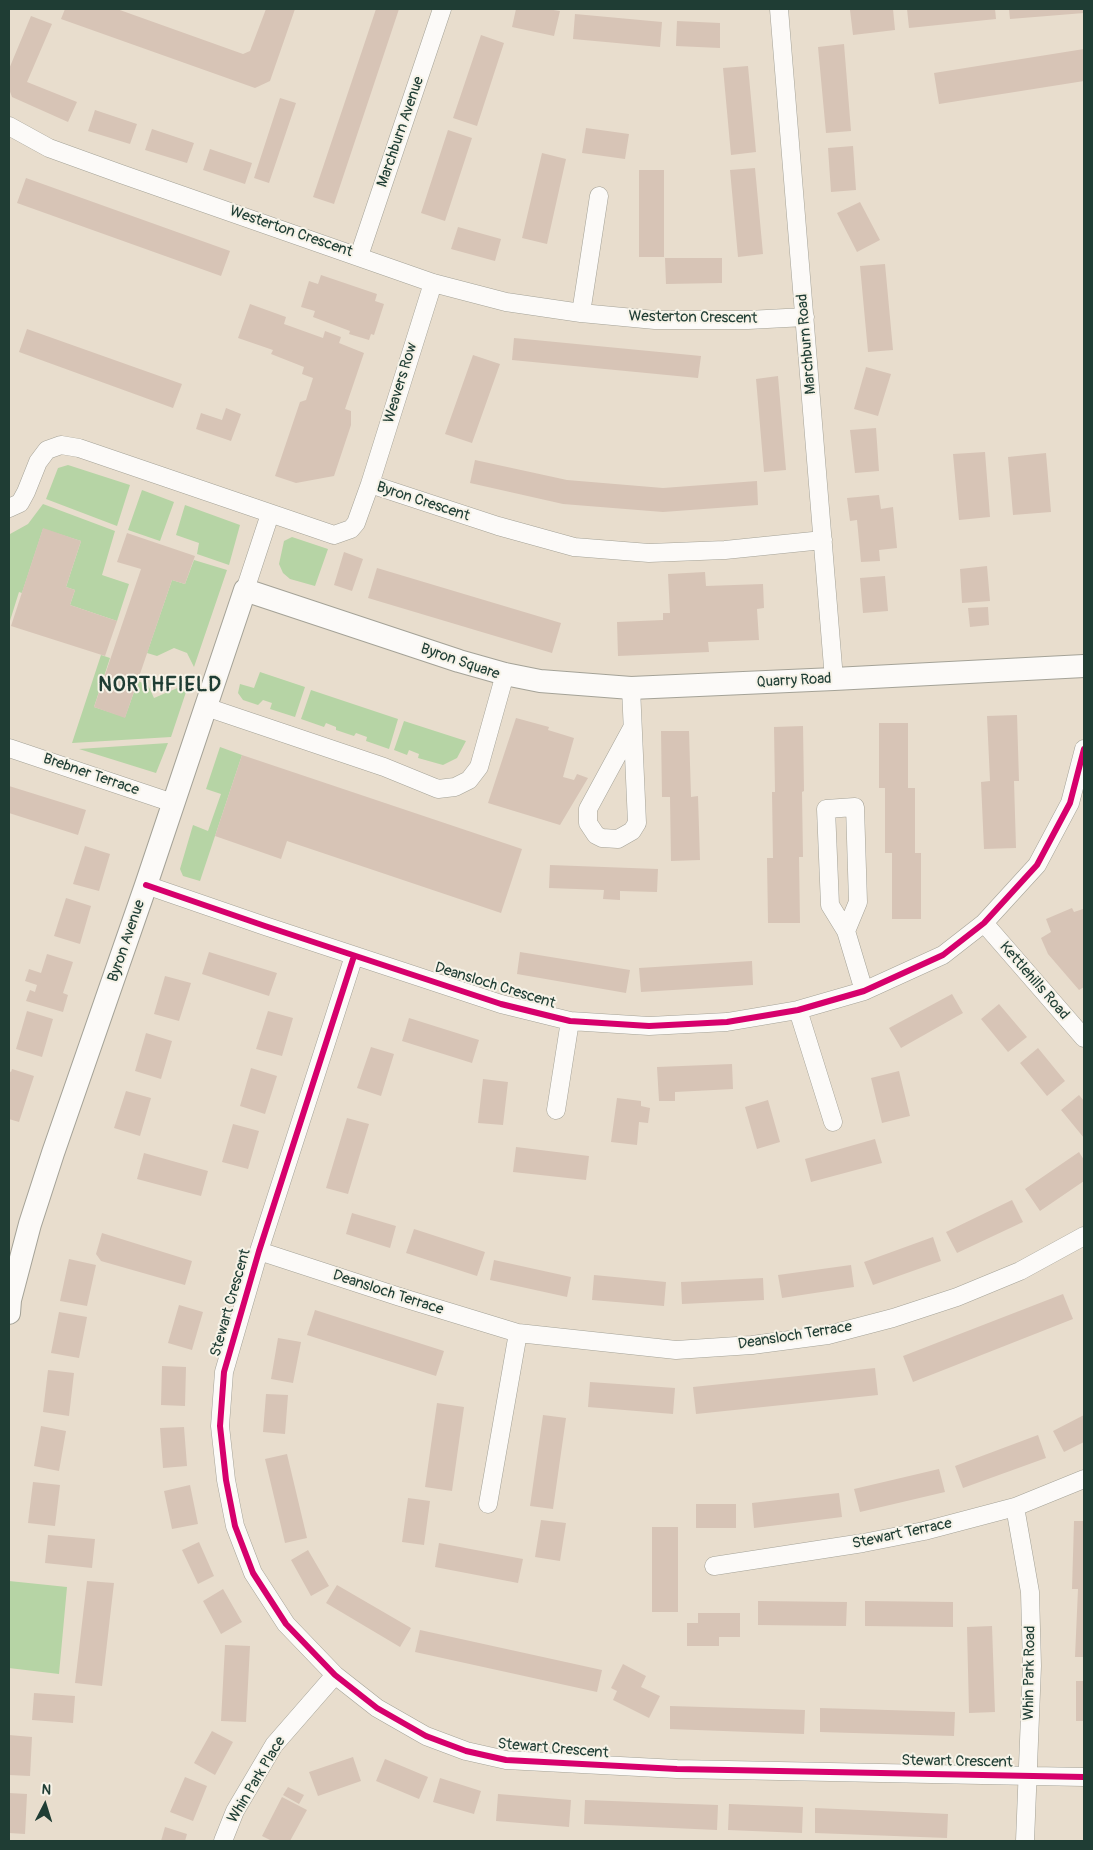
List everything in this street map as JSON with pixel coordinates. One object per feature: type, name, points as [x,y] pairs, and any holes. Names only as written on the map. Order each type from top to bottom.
[{"type":"street","name":"Marchburn Avenue","points":[[359,256],[442,9]]},
{"type":"street","name":"Marchburn Road","points":[[779,9],[834,679]]},
{"type":"street","name":"Westerton Crescent","points":[[9,126],[49,148],[433,283],[506,302],[655,320],[748,320],[805,317]]},
{"type":"street","points":[[581,312],[599,196]]},
{"type":"street","name":"Weavers Row","points":[[370,484],[433,283]]},
{"type":"street","name":"Byron Crescent","points":[[9,508],[20,503],[38,462],[46,450],[62,445],[79,448],[334,535],[342,534],[351,529],[356,523],[370,484],[498,526],[574,547],[659,552],[725,550],[823,540]]},
{"type":"street","name":"Byron Avenue","points":[[9,1313],[10,1300],[30,1224],[53,1153],[146,885],[270,514]]},
{"type":"street","name":"Byron Square","points":[[206,707],[384,767],[438,789],[455,787],[469,780],[479,768],[505,674],[459,661],[245,590]]},
{"type":"street","name":"Quarry Road","points":[[505,674],[540,681],[631,688],[1084,666]]},
{"type":"street","points":[[631,688],[637,823],[632,830],[618,839],[602,838],[596,835],[588,823],[588,809],[632,728]]},
{"type":"street","name":"Brebner Terrace","points":[[9,748],[173,803]]},
{"type":"street","name":"Deansloch Crescent","points":[[146,885],[501,1004],[570,1021],[649,1026],[727,1022],[798,1010],[864,991],[943,955],[984,924],[1037,865],[1077,806],[1084,749]]},
{"type":"street","points":[[846,931],[858,902],[855,807],[826,809],[830,905],[846,931],[864,991]]},
{"type":"street","name":"Kettlehills Road","points":[[984,924],[1084,1038]]},
{"type":"street","name":"Stewart Crescent","points":[[354,956],[259,1251],[224,1372],[220,1426],[226,1480],[235,1526],[253,1573],[286,1624],[335,1675],[378,1708],[426,1736],[466,1751],[506,1760],[677,1769],[1084,1778]]},
{"type":"street","points":[[798,1010],[833,1122]]},
{"type":"street","name":"Deansloch Crescent","points":[[556,1110],[570,1021]]},
{"type":"street","name":"Deansloch Terrace","points":[[259,1251],[518,1333],[676,1350],[752,1345],[828,1335],[893,1318],[957,1297],[1020,1271],[1084,1236]]},
{"type":"street","points":[[488,1504],[518,1333]]},
{"type":"street","name":"Stewart Terrace","points":[[714,1566],[863,1543],[924,1531],[1015,1507],[1084,1479]]},
{"type":"street","name":"Whin Park Road","points":[[1015,1507],[1030,1592],[1032,1666],[1025,1841]]},
{"type":"street","name":"Whin Park Place","points":[[224,1841],[235,1812],[274,1745],[335,1675]]},
{"type":"green space","points":[[68,465],[130,485],[117,526],[46,499],[58,468]]},
{"type":"green space","points":[[142,490],[174,502],[160,541],[128,530]]},
{"type":"green space","points":[[43,504],[115,531],[102,575],[129,584],[117,621],[70,605],[75,590],[66,587],[81,541],[43,529],[22,593],[19,592],[9,624],[9,537],[10,534],[28,524]]},
{"type":"green space","points":[[185,505],[240,525],[229,565],[197,554],[199,543],[176,535]]},
{"type":"green space","points":[[292,537],[328,549],[315,586],[290,579],[283,573],[279,564],[284,541]]},
{"type":"green space","points":[[194,560],[227,570],[194,667],[187,653],[174,648],[157,656],[147,653],[172,580],[185,584]]},
{"type":"green space","points":[[101,655],[110,658],[94,707],[125,717],[138,681],[148,685],[154,698],[189,683],[171,737],[72,743]]},
{"type":"green space","points":[[260,672],[305,687],[295,717],[270,709],[272,703],[263,700],[258,705],[243,700],[238,693],[240,684],[254,688]]},
{"type":"green space","points":[[311,690],[398,719],[389,749],[366,741],[367,737],[356,733],[354,736],[336,730],[336,727],[326,723],[324,727],[301,719]]},
{"type":"green space","points":[[404,721],[466,741],[457,758],[443,765],[418,758],[419,754],[409,750],[407,755],[394,750]]},
{"type":"green space","points":[[168,743],[156,773],[79,749]]},
{"type":"green space","points":[[220,747],[242,755],[200,881],[183,876],[180,869],[193,825],[208,831],[221,794],[206,789]]},
{"type":"green space","points":[[9,1581],[67,1587],[59,1674],[9,1668]]},
{"type":"building","points":[[65,9],[117,9],[243,54],[250,51],[266,9],[295,9],[270,81],[255,88],[61,19]]},
{"type":"building","points":[[376,9],[399,9],[334,204],[313,197]]},
{"type":"building","points":[[516,9],[560,11],[554,36],[512,27]]},
{"type":"building","points":[[893,9],[895,30],[853,35],[850,10]]},
{"type":"building","points":[[907,9],[995,9],[996,19],[909,28]]},
{"type":"building","points":[[1009,9],[1084,9],[1084,13],[1010,19]]},
{"type":"building","points":[[575,14],[662,22],[660,47],[573,39]]},
{"type":"building","points":[[31,16],[52,24],[27,82],[77,102],[68,122],[12,97],[9,89],[9,69]]},
{"type":"building","points":[[677,21],[720,23],[720,48],[676,46]]},
{"type":"building","points":[[481,35],[504,43],[477,126],[453,118]]},
{"type":"building","points":[[844,44],[851,131],[826,133],[818,47]]},
{"type":"building","points":[[1084,49],[1084,81],[939,104],[934,73]]},
{"type":"building","points":[[748,66],[756,152],[731,155],[723,68]]},
{"type":"building","points":[[280,98],[296,103],[269,183],[254,178]]},
{"type":"building","points":[[95,110],[137,124],[130,144],[88,131]]},
{"type":"building","points":[[586,128],[629,134],[625,159],[582,153]]},
{"type":"building","points":[[152,129],[194,143],[187,163],[145,150]]},
{"type":"building","points":[[448,130],[472,138],[445,221],[421,213]]},
{"type":"building","points":[[853,146],[856,190],[831,192],[828,148]]},
{"type":"building","points":[[210,149],[252,163],[245,184],[203,170]]},
{"type":"building","points":[[542,153],[566,159],[547,244],[522,238]]},
{"type":"building","points":[[755,168],[763,254],[738,257],[730,170]]},
{"type":"building","points":[[639,170],[664,170],[664,257],[639,257]]},
{"type":"building","points":[[26,178],[230,251],[221,276],[17,203]]},
{"type":"building","points":[[860,202],[880,240],[857,252],[837,213]]},
{"type":"building","points":[[458,227],[501,239],[495,261],[451,249]]},
{"type":"building","points":[[665,258],[722,258],[722,283],[666,284]]},
{"type":"building","points":[[885,264],[893,350],[868,352],[860,266]]},
{"type":"building","points":[[321,275],[377,294],[375,301],[384,304],[374,335],[371,334],[369,340],[349,334],[350,331],[313,317],[315,311],[301,307],[309,281],[318,284]]},
{"type":"building","points":[[250,304],[286,317],[284,324],[323,338],[325,331],[341,337],[339,343],[364,353],[345,409],[351,411],[351,425],[334,476],[296,483],[275,476],[300,402],[306,400],[313,378],[302,374],[304,367],[271,354],[273,350],[238,338]]},
{"type":"building","points":[[27,329],[182,384],[173,408],[19,352]]},
{"type":"building","points":[[514,338],[701,356],[698,378],[512,360]]},
{"type":"building","points":[[473,355],[500,364],[472,443],[445,434]]},
{"type":"building","points":[[866,367],[891,374],[878,416],[854,409]]},
{"type":"building","points":[[778,376],[786,470],[764,472],[756,379]]},
{"type":"building","points":[[226,408],[241,414],[231,441],[196,429],[201,413],[222,420]]},
{"type":"building","points":[[876,428],[879,471],[855,473],[850,430]]},
{"type":"building","points":[[985,452],[990,517],[959,520],[953,454]]},
{"type":"building","points":[[1046,453],[1051,512],[1013,515],[1008,457]]},
{"type":"building","points":[[475,460],[567,480],[663,488],[757,481],[758,505],[663,512],[563,504],[470,483]]},
{"type":"building","points":[[879,495],[881,509],[893,507],[897,548],[879,550],[880,561],[861,562],[857,520],[850,521],[847,498]]},
{"type":"building","points":[[43,528],[81,541],[66,587],[75,590],[70,605],[117,621],[105,656],[11,626]]},
{"type":"building","points":[[127,533],[195,556],[185,584],[172,580],[125,718],[94,707],[141,569],[117,562]]},
{"type":"building","points":[[344,552],[363,559],[352,591],[334,585]]},
{"type":"building","points":[[987,566],[990,601],[962,603],[960,569]]},
{"type":"building","points":[[377,568],[561,623],[552,653],[368,598]]},
{"type":"building","points":[[705,572],[706,586],[763,584],[764,608],[757,609],[759,640],[708,642],[709,652],[618,656],[617,622],[663,620],[663,613],[670,613],[668,574]]},
{"type":"building","points":[[885,576],[888,611],[863,613],[860,578]]},
{"type":"building","points":[[988,607],[989,625],[970,627],[968,608]]},
{"type":"building","points":[[1017,715],[1019,781],[1014,781],[1016,848],[984,849],[981,782],[990,781],[987,716]]},
{"type":"building","points":[[516,718],[549,727],[548,730],[574,738],[563,777],[574,780],[577,774],[588,778],[560,825],[488,803]]},
{"type":"building","points":[[879,723],[908,723],[908,788],[915,788],[915,853],[921,853],[921,919],[892,919],[892,853],[885,853],[885,788],[879,788]]},
{"type":"building","points":[[803,726],[803,857],[799,857],[800,923],[768,923],[767,858],[773,858],[772,792],[775,792],[774,727]]},
{"type":"building","points":[[661,731],[689,731],[691,797],[698,796],[700,860],[671,861],[670,797],[662,797]]},
{"type":"building","points":[[242,755],[522,849],[501,913],[287,841],[281,859],[215,836]]},
{"type":"building","points":[[9,786],[86,810],[78,835],[9,813]]},
{"type":"building","points":[[85,846],[110,854],[99,891],[73,884]]},
{"type":"building","points":[[550,865],[658,869],[657,892],[620,891],[620,900],[603,899],[604,890],[549,888]]},
{"type":"building","points":[[66,898],[91,906],[80,944],[54,936]]},
{"type":"building","points":[[1072,908],[1074,912],[1083,909],[1084,911],[1084,987],[1079,990],[1048,954],[1041,938],[1051,932],[1046,919]]},
{"type":"building","points":[[209,952],[277,973],[269,996],[202,974]]},
{"type":"building","points":[[520,952],[630,970],[626,993],[517,974]]},
{"type":"building","points":[[47,954],[73,962],[63,993],[68,995],[63,1012],[26,1001],[30,990],[35,992],[37,985],[25,981],[29,969],[41,973]]},
{"type":"building","points":[[752,961],[753,985],[641,992],[639,968]]},
{"type":"building","points":[[165,976],[191,983],[179,1021],[154,1014]]},
{"type":"building","points":[[952,994],[963,1013],[901,1048],[889,1028]]},
{"type":"building","points":[[999,1004],[1027,1037],[1008,1052],[981,1019]]},
{"type":"building","points":[[27,1011],[53,1019],[42,1057],[16,1049]]},
{"type":"building","points":[[268,1011],[293,1018],[282,1056],[256,1049]]},
{"type":"building","points":[[409,1018],[479,1040],[472,1063],[402,1041]]},
{"type":"building","points":[[146,1033],[172,1041],[161,1079],[135,1071]]},
{"type":"building","points":[[371,1047],[394,1054],[381,1096],[357,1088]]},
{"type":"building","points":[[1038,1048],[1065,1081],[1047,1096],[1020,1063]]},
{"type":"building","points":[[732,1064],[733,1089],[675,1092],[675,1101],[659,1101],[657,1067]]},
{"type":"building","points":[[251,1068],[277,1076],[265,1114],[240,1106]]},
{"type":"building","points":[[12,1069],[34,1076],[19,1122],[9,1119],[9,1071],[11,1072]]},
{"type":"building","points":[[899,1071],[910,1116],[882,1123],[871,1078]]},
{"type":"building","points":[[483,1079],[508,1082],[503,1125],[478,1123]]},
{"type":"building","points":[[126,1091],[151,1098],[140,1136],[114,1128]]},
{"type":"building","points":[[1079,1095],[1084,1101],[1084,1138],[1061,1110]]},
{"type":"building","points":[[617,1098],[641,1101],[641,1106],[650,1108],[648,1123],[639,1122],[637,1145],[611,1142]]},
{"type":"building","points":[[768,1100],[780,1142],[757,1149],[745,1107]]},
{"type":"building","points":[[347,1118],[369,1124],[348,1194],[326,1188]]},
{"type":"building","points":[[233,1124],[259,1131],[248,1169],[222,1162]]},
{"type":"building","points":[[875,1139],[882,1163],[811,1182],[805,1159]]},
{"type":"building","points":[[516,1147],[589,1156],[586,1180],[513,1172]]},
{"type":"building","points":[[1079,1152],[1084,1160],[1084,1181],[1040,1211],[1025,1189]]},
{"type":"building","points":[[144,1153],[208,1171],[201,1196],[137,1179]]},
{"type":"building","points":[[1012,1200],[1023,1222],[957,1253],[946,1232]]},
{"type":"building","points":[[352,1213],[396,1226],[390,1248],[346,1234]]},
{"type":"building","points":[[414,1229],[485,1252],[477,1276],[406,1253]]},
{"type":"building","points":[[102,1233],[192,1261],[185,1285],[101,1261],[96,1254]]},
{"type":"building","points":[[933,1237],[941,1261],[873,1285],[864,1262]]},
{"type":"building","points":[[69,1259],[96,1265],[87,1306],[60,1301]]},
{"type":"building","points":[[494,1260],[571,1277],[567,1297],[490,1280]]},
{"type":"building","points":[[851,1265],[854,1287],[782,1298],[778,1275]]},
{"type":"building","points":[[594,1275],[666,1282],[664,1306],[592,1300]]},
{"type":"building","points":[[763,1278],[764,1300],[682,1304],[681,1282]]},
{"type":"building","points":[[1063,1294],[1073,1319],[913,1382],[903,1356]]},
{"type":"building","points":[[179,1305],[203,1312],[192,1350],[168,1343]]},
{"type":"building","points":[[315,1310],[444,1351],[436,1376],[307,1335]]},
{"type":"building","points":[[59,1312],[87,1317],[79,1358],[51,1353]]},
{"type":"building","points":[[278,1338],[301,1342],[293,1383],[271,1379]]},
{"type":"building","points":[[162,1366],[186,1367],[185,1406],[161,1405]]},
{"type":"building","points":[[875,1368],[878,1395],[696,1414],[693,1387]]},
{"type":"building","points":[[48,1370],[74,1373],[69,1416],[43,1412]]},
{"type":"building","points":[[590,1382],[675,1388],[673,1414],[588,1407]]},
{"type":"building","points":[[266,1394],[288,1395],[285,1434],[263,1432]]},
{"type":"building","points":[[437,1403],[464,1407],[452,1491],[425,1487]]},
{"type":"building","points":[[543,1415],[566,1418],[553,1509],[530,1506]]},
{"type":"building","points":[[1084,1415],[1084,1442],[1064,1452],[1053,1431]]},
{"type":"building","points":[[41,1426],[66,1431],[59,1471],[34,1466]]},
{"type":"building","points":[[184,1427],[187,1466],[163,1468],[160,1428]]},
{"type":"building","points":[[1038,1435],[1046,1458],[963,1488],[955,1466]]},
{"type":"building","points":[[287,1454],[307,1538],[285,1543],[265,1459]]},
{"type":"building","points":[[939,1469],[945,1492],[860,1512],[854,1489]]},
{"type":"building","points":[[33,1482],[60,1485],[55,1526],[28,1523]]},
{"type":"building","points":[[190,1485],[198,1524],[172,1529],[164,1491]]},
{"type":"building","points":[[839,1493],[842,1517],[754,1528],[752,1503]]},
{"type":"building","points":[[408,1498],[430,1501],[424,1545],[402,1542]]},
{"type":"building","points":[[696,1504],[736,1504],[736,1528],[696,1528]]},
{"type":"building","points":[[541,1520],[566,1523],[560,1561],[535,1557]]},
{"type":"building","points":[[1074,1521],[1084,1521],[1084,1657],[1075,1657],[1078,1589],[1072,1589]]},
{"type":"building","points":[[652,1527],[678,1527],[678,1612],[652,1612]]},
{"type":"building","points":[[48,1535],[95,1539],[92,1568],[45,1563]]},
{"type":"building","points":[[199,1542],[214,1576],[198,1584],[182,1550]]},
{"type":"building","points":[[439,1543],[523,1559],[518,1583],[435,1567]]},
{"type":"building","points":[[308,1550],[329,1586],[311,1596],[291,1560]]},
{"type":"building","points":[[87,1581],[114,1583],[102,1686],[75,1683]]},
{"type":"building","points":[[337,1585],[411,1628],[400,1647],[326,1603]]},
{"type":"building","points":[[223,1589],[242,1622],[221,1634],[203,1601]]},
{"type":"building","points":[[758,1601],[847,1602],[846,1626],[758,1625]]},
{"type":"building","points":[[865,1601],[953,1602],[953,1627],[865,1626]]},
{"type":"building","points":[[698,1613],[740,1613],[740,1637],[719,1637],[719,1646],[687,1646],[687,1623],[698,1623]]},
{"type":"building","points":[[992,1626],[995,1712],[969,1713],[967,1627]]},
{"type":"building","points":[[420,1630],[602,1670],[597,1692],[415,1652]]},
{"type":"building","points":[[225,1645],[250,1646],[246,1722],[221,1721]]},
{"type":"building","points":[[623,1664],[646,1676],[641,1687],[660,1696],[649,1718],[613,1700],[617,1691],[611,1688]]},
{"type":"building","points":[[1076,1681],[1084,1681],[1084,1721],[1076,1721]]},
{"type":"building","points":[[34,1693],[75,1696],[73,1723],[32,1720]]},
{"type":"building","points":[[670,1706],[805,1710],[804,1734],[670,1729]]},
{"type":"building","points":[[820,1708],[955,1712],[954,1736],[820,1732]]},
{"type":"building","points":[[212,1731],[233,1742],[215,1775],[194,1763]]},
{"type":"building","points":[[9,1735],[32,1737],[30,1776],[9,1775]]},
{"type":"building","points":[[353,1757],[361,1781],[318,1796],[309,1772]]},
{"type":"building","points":[[385,1759],[428,1777],[419,1799],[376,1781]]},
{"type":"building","points":[[185,1777],[207,1786],[193,1821],[170,1812]]},
{"type":"building","points":[[440,1778],[481,1791],[474,1814],[433,1802]]},
{"type":"building","points":[[288,1787],[304,1795],[299,1804],[283,1795]]},
{"type":"building","points":[[9,1793],[27,1794],[25,1834],[9,1833]]},
{"type":"building","points":[[498,1794],[571,1800],[569,1827],[496,1821]]},
{"type":"building","points":[[282,1797],[307,1810],[290,1841],[272,1841],[262,1836]]},
{"type":"building","points":[[585,1800],[718,1805],[717,1830],[584,1824]]},
{"type":"building","points":[[729,1804],[803,1807],[802,1833],[728,1830]]},
{"type":"building","points":[[815,1808],[948,1814],[947,1838],[815,1833]]},
{"type":"building","points":[[165,1827],[187,1834],[185,1841],[161,1841]]},
{"type":"cycle path","points":[[146,885],[501,1004],[570,1021],[649,1026],[727,1022],[798,1010],[864,991],[943,955],[984,923],[1037,865],[1070,803],[1084,749]]},
{"type":"cycle path","points":[[354,956],[259,1251],[224,1372],[220,1426],[226,1480],[235,1526],[253,1573],[286,1624],[335,1675],[377,1708],[426,1736],[466,1751],[506,1760],[677,1769],[1084,1777]]},
{"type":"district","name":"NORTHFIELD","points":[[160,686]]}]
